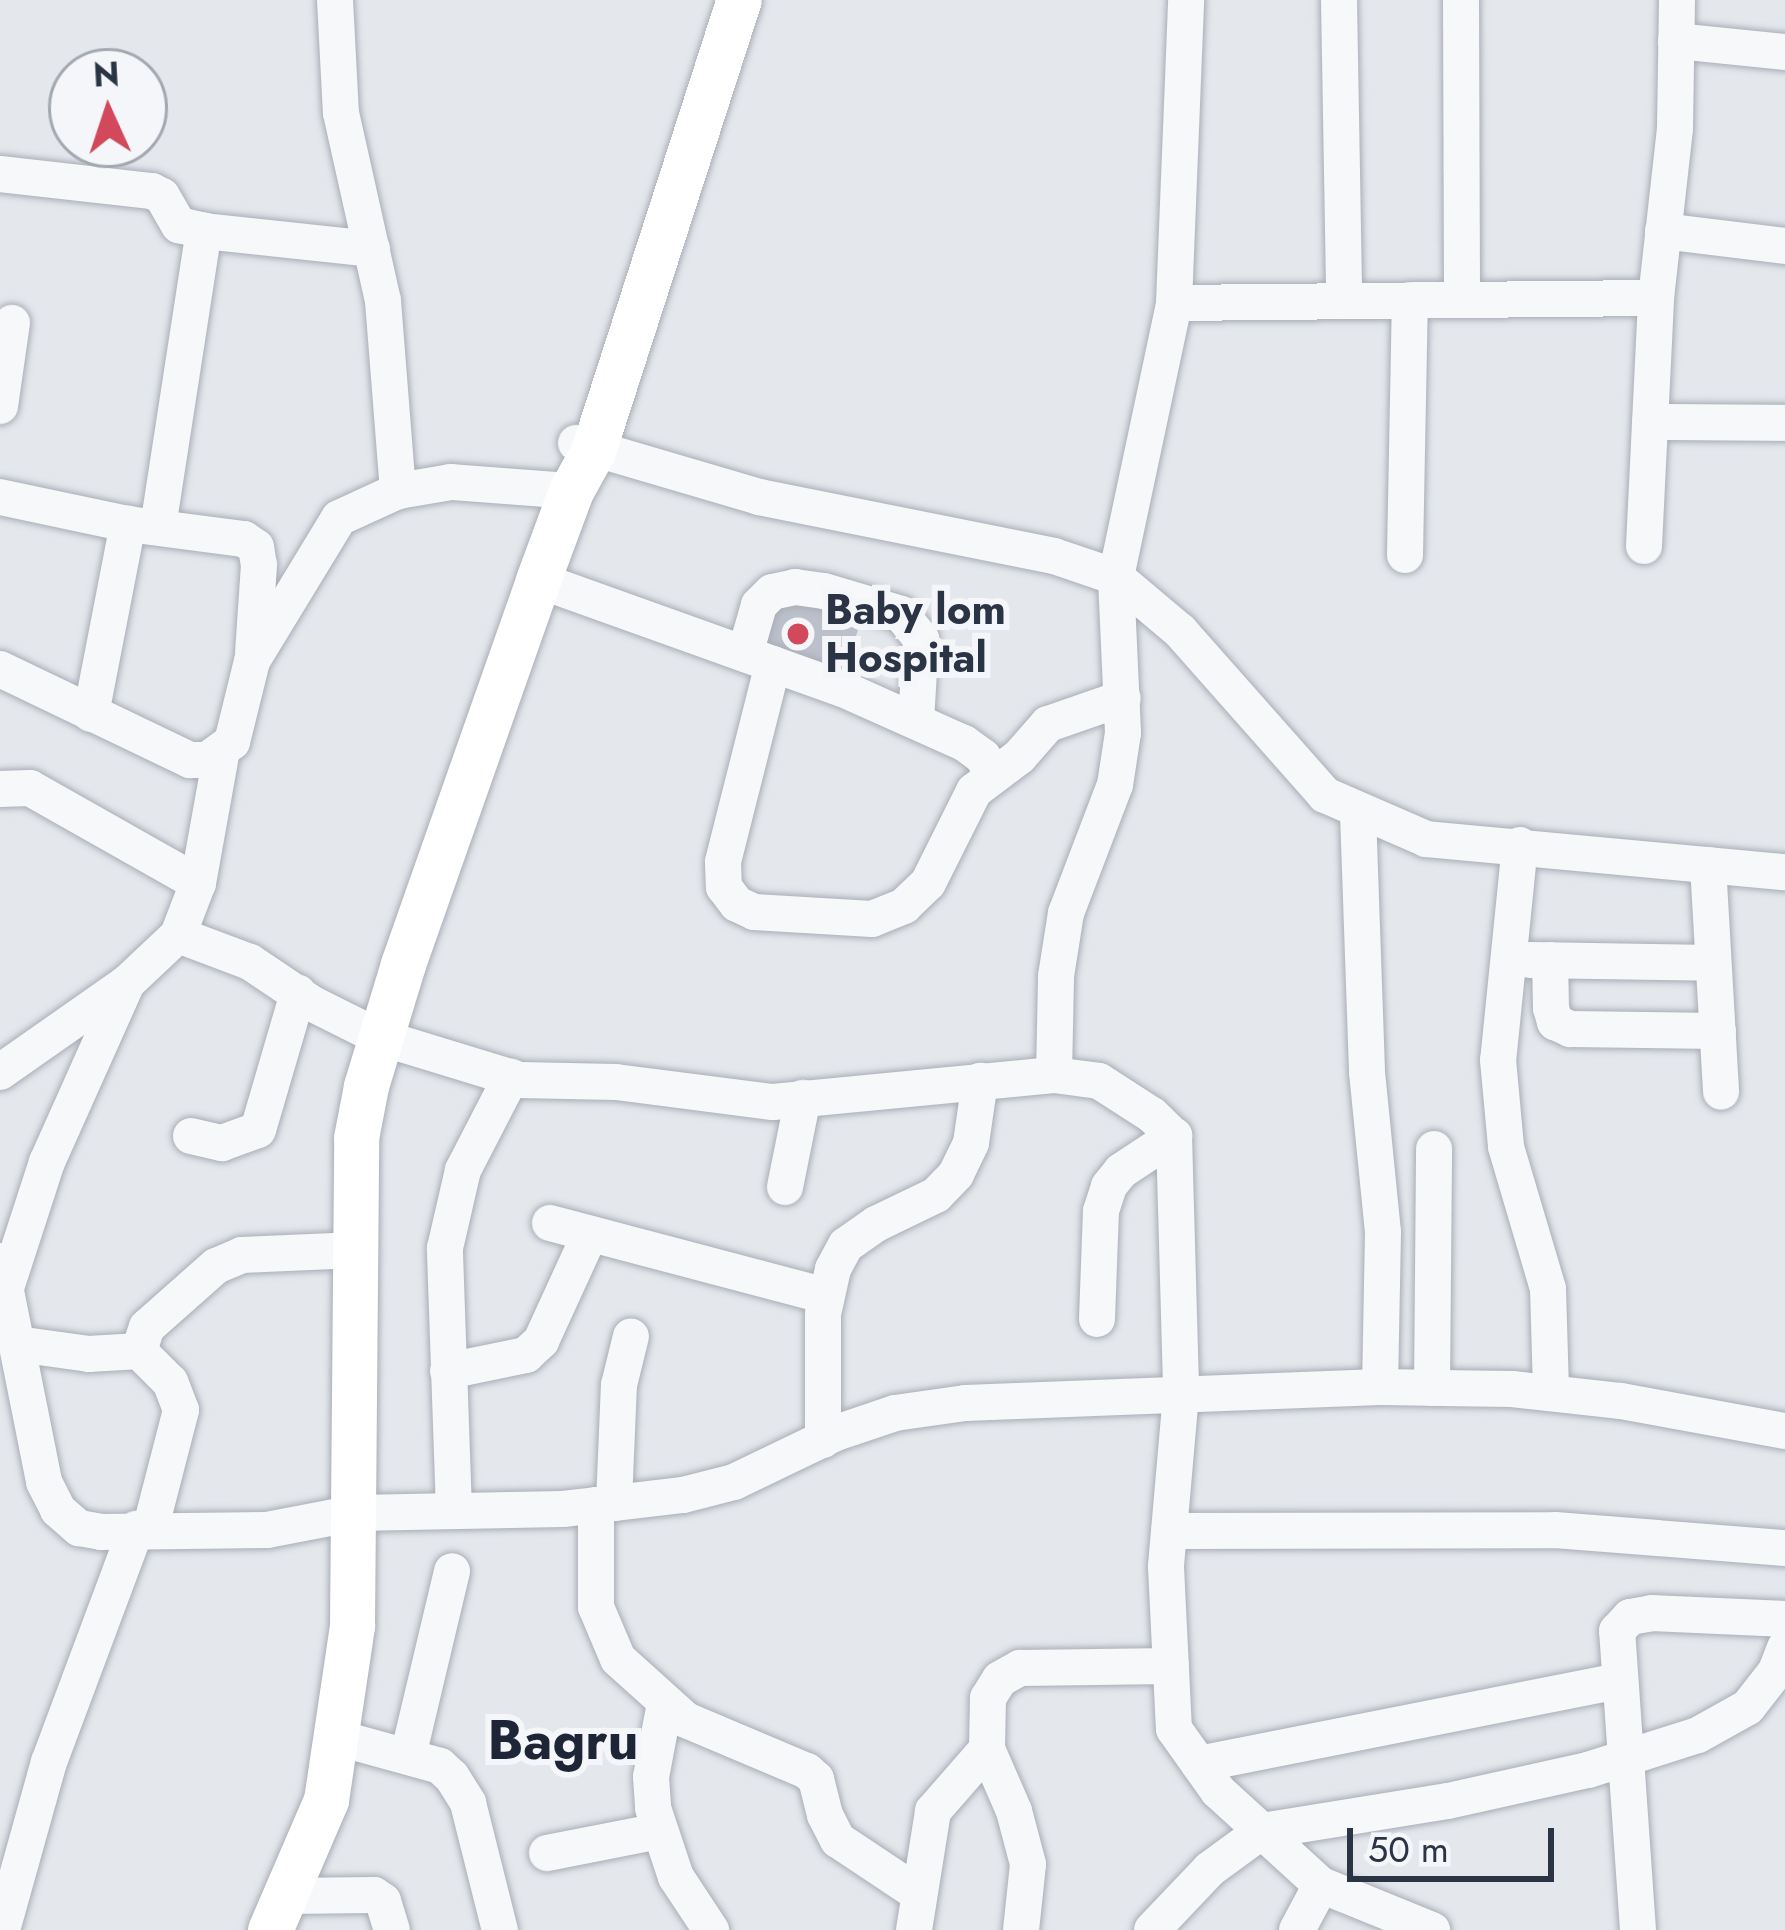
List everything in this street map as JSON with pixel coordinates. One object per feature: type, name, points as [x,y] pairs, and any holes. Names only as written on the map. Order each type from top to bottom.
[{"type":"main road","points":[[580,465],[630,259],[719,0]]},
{"type":"main road","points":[[277,1913],[326,1800],[352,1626],[356,1138],[379,1037],[739,0]]},
{"type":"street","points":[[335,0],[341,113],[383,301],[398,491]]},
{"type":"street","points":[[1054,1075],[1055,976],[1066,913],[1115,785],[1123,698],[1116,577],[1174,303],[1186,0]]},
{"type":"street","points":[[1339,0],[1344,301]]},
{"type":"street","points":[[1461,0],[1462,300]]},
{"type":"street","points":[[1644,546],[1656,298],[1675,128],[1677,0]]},
{"type":"street","points":[[1676,41],[1785,52]]},
{"type":"street","points":[[0,174],[152,190],[162,196],[179,226],[203,231],[372,249]]},
{"type":"street","points":[[91,714],[143,526],[203,231]]},
{"type":"street","points":[[1663,231],[1785,246]]},
{"type":"street","points":[[1174,303],[1656,298]]},
{"type":"street","points":[[1406,555],[1410,300]]},
{"type":"street","points":[[0,406],[12,322]]},
{"type":"street","points":[[1650,422],[1785,422]]},
{"type":"street","points":[[253,661],[339,518],[398,491],[580,465],[1054,556],[1116,577],[1180,631],[1325,795],[1426,839],[1785,872]]},
{"type":"street","points":[[0,497],[143,526],[218,532],[256,547],[253,661],[232,742],[221,755],[198,883],[178,934],[127,983],[0,1072]]},
{"type":"street","points":[[538,580],[916,721],[964,743],[983,757],[993,776]]},
{"type":"street","points":[[916,721],[921,639],[901,614],[795,587],[772,592],[759,604],[759,659],[722,862],[724,887],[737,904],[754,912],[872,919],[904,906],[928,883],[974,791],[1019,757],[1048,724],[1123,698]]},
{"type":"street","points":[[0,669],[190,760],[221,755]]},
{"type":"street","points":[[0,789],[30,788],[198,883]]},
{"type":"street","points":[[1358,813],[1367,1072],[1382,1216],[1380,1388]]},
{"type":"street","points":[[1520,845],[1498,1060],[1506,1147],[1548,1289],[1551,1393]]},
{"type":"street","points":[[1708,865],[1721,1092]]},
{"type":"street","points":[[178,934],[250,962],[379,1037],[511,1077],[616,1082],[773,1102],[1054,1075],[1100,1081],[1124,1093],[1174,1136],[1181,1394],[1169,1531],[1174,1730],[1218,1791],[1321,1885],[1432,1930]]},
{"type":"street","points":[[1508,960],[1713,963]]},
{"type":"street","points":[[1550,960],[1555,1022],[1570,1029],[1718,1031]]},
{"type":"street","points":[[127,983],[54,1145],[7,1304],[44,1482],[58,1510],[79,1528],[267,1530],[355,1513],[605,1504],[683,1495],[734,1481],[896,1413],[965,1403],[1432,1388],[1551,1393],[1785,1431]]},
{"type":"street","points":[[191,1136],[222,1142],[259,1130],[298,993]]},
{"type":"street","points":[[454,1511],[445,1248],[463,1170],[511,1077]]},
{"type":"street","points":[[824,1440],[826,1296],[846,1245],[936,1195],[956,1174],[971,1143],[980,1081]]},
{"type":"street","points":[[785,1187],[803,1098]]},
{"type":"street","points":[[1096,1319],[1101,1211],[1109,1186],[1121,1172],[1174,1136]]},
{"type":"street","points":[[1432,1388],[1434,1149]]},
{"type":"street","points":[[550,1223],[826,1296]]},
{"type":"street","points":[[448,1371],[526,1355],[541,1341],[590,1234]]},
{"type":"street","points":[[139,1351],[147,1327],[216,1266],[242,1255],[356,1250]]},
{"type":"street","points":[[2,1930],[49,1762],[143,1530],[182,1410],[170,1382],[139,1351],[89,1354],[7,1304]]},
{"type":"street","points":[[632,1336],[620,1385],[596,1607],[618,1659],[686,1720],[807,1771],[816,1779],[824,1815],[838,1840],[916,1912]]},
{"type":"street","points":[[1169,1531],[1555,1530],[1785,1548]]},
{"type":"street","points":[[408,1756],[452,1571]]},
{"type":"street","points":[[1638,1930],[1614,1645],[1617,1631],[1630,1617],[1652,1613],[1785,1619]]},
{"type":"street","points":[[1152,1930],[1210,1869],[1262,1831],[1448,1801],[1625,1758],[1698,1735],[1748,1707],[1784,1657]]},
{"type":"street","points":[[1021,1930],[1028,1864],[1014,1810],[987,1749],[988,1698],[1000,1679],[1019,1668],[1171,1666]]},
{"type":"street","points":[[1199,1764],[1618,1682]]},
{"type":"street","points":[[665,1703],[651,1777],[658,1831],[676,1877],[711,1930]]},
{"type":"street","points":[[335,1737],[440,1766],[468,1803],[500,1930]]},
{"type":"street","points":[[916,1912],[933,1811],[987,1749]]},
{"type":"street","points":[[548,1853],[658,1831]]},
{"type":"street","points":[[1297,1930],[1321,1885]]},
{"type":"street","points":[[277,1913],[374,1895],[383,1901],[392,1930]]},
{"type":"building","points":[[783,592],[862,618],[842,678],[764,652]]},
{"type":"place","name":"Baby lom Hospital","points":[[798,634]]},
{"type":"district","name":"Bagru","points":[[563,1740]]}]
